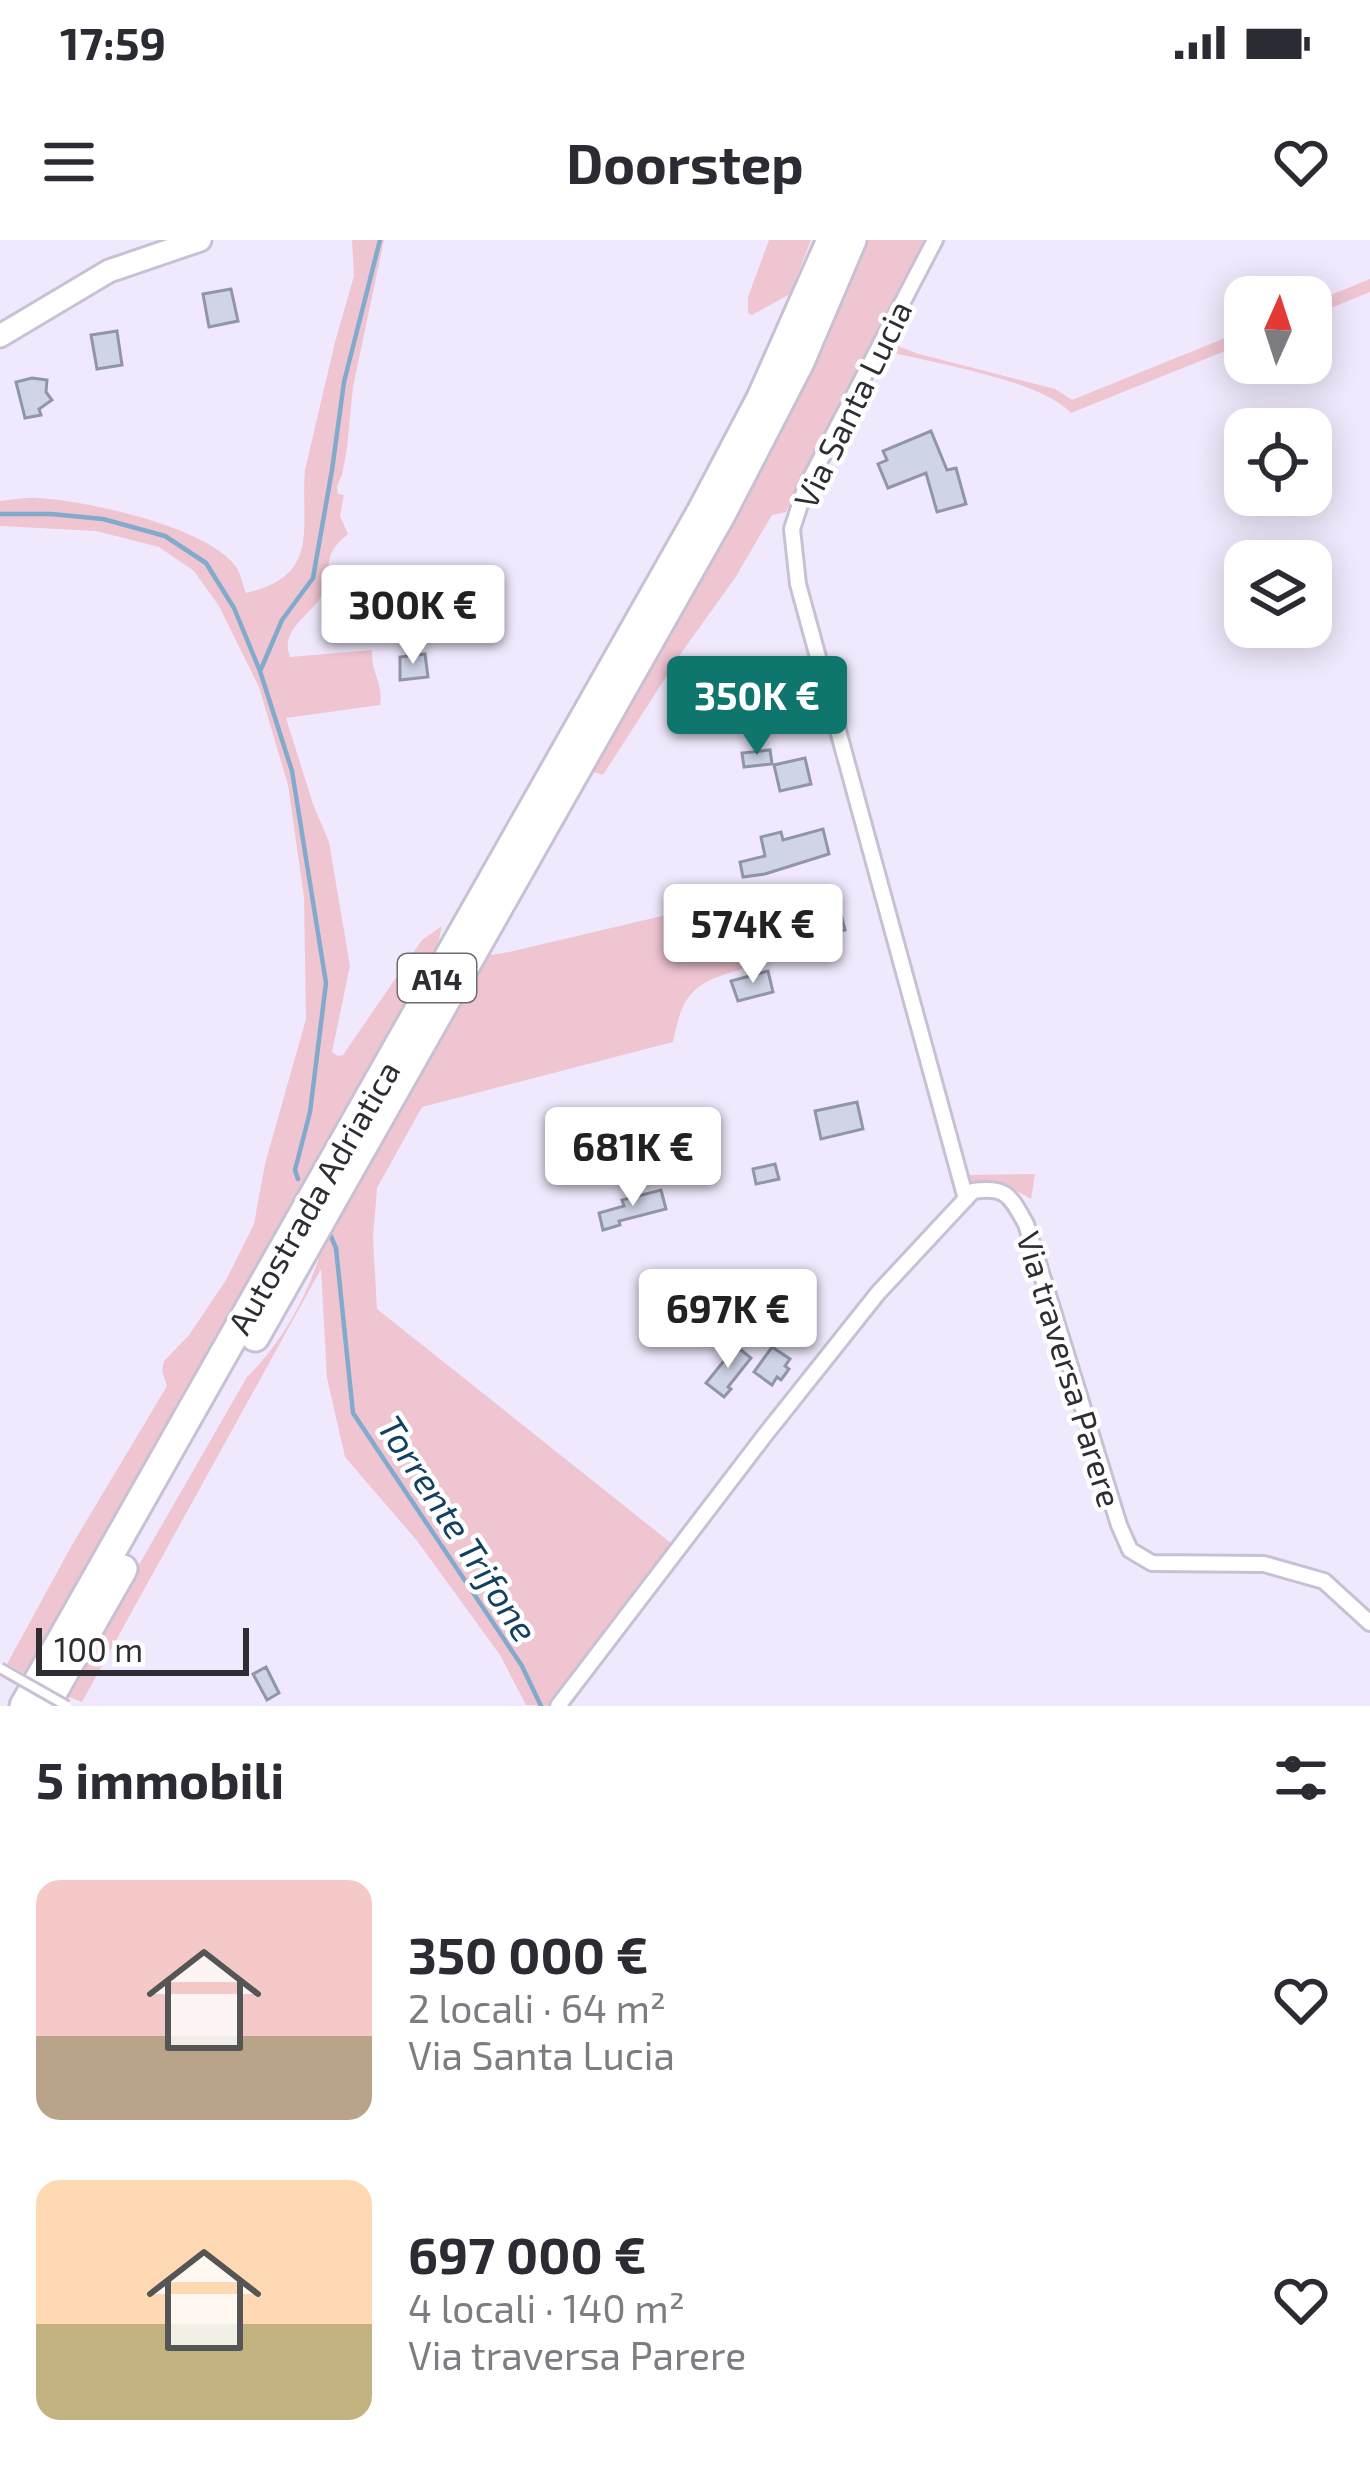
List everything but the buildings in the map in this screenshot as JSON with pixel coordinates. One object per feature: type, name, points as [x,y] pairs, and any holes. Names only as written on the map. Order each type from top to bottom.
[{"type":"highway","name":"Autostrada Adriatica","points":[[24,1706],[701,512],[761,398],[831,240]]},
{"type":"highway","name":"Autostrada Adriatica","points":[[45,1706],[722,513],[800,362],[852,240]]},
{"type":"main road","points":[[0,336],[109,271],[200,240]]},
{"type":"street","name":"Via Santa Lucia","points":[[935,240],[840,417],[805,489],[793,529],[798,584],[966,1199]]},
{"type":"street","name":"Via traversa Parere","points":[[966,1199],[973,1191],[992,1188],[1010,1197],[1025,1224],[1130,1550],[1152,1563],[1264,1564],[1324,1581],[1370,1623]]},
{"type":"street","points":[[558,1706],[764,1435],[863,1312],[966,1199]]},
{"type":"lane","points":[[0,1668],[67,1706]]},
{"type":"shaded area","points":[[352,240],[384,240],[337,486],[338,494],[344,495],[340,516],[348,534],[333,550],[323,593],[293,630],[288,647],[290,657],[372,650],[380,705],[286,718],[329,842],[350,966],[332,1052],[343,1055],[422,940],[442,926],[436,951],[26,1674],[7,1664],[167,1386],[164,1361],[189,1335],[226,1280],[254,1224],[265,1164],[306,1019],[304,897],[288,785],[259,687],[219,606],[194,571],[159,547],[96,531],[0,526],[0,501],[58,500],[174,528],[222,553],[238,570],[246,593],[287,574],[302,546],[305,470],[354,276]]},
{"type":"shaded area","points":[[769,240],[811,240],[790,294],[752,315],[748,297]]},
{"type":"shaded area","points":[[867,240],[928,240],[841,398],[786,512],[772,515],[603,775],[590,771],[773,449],[824,348]]},
{"type":"shaded area","points":[[1370,279],[1370,292],[1332,307],[1332,294]]},
{"type":"shaded area","points":[[1224,338],[1224,351],[1071,413],[1056,401],[1011,382],[886,351],[891,340],[919,354],[1055,389],[1072,400]]},
{"type":"shaded area","points":[[785,887],[787,918],[782,941],[766,958],[694,991],[682,1009],[673,1042],[422,1107],[377,1188],[373,1238],[377,1309],[676,1547],[554,1706],[526,1705],[500,1655],[418,1542],[345,1457],[327,1378],[321,1269],[82,1702],[64,1695],[247,1377],[295,1312],[325,1237],[480,957]]},
{"type":"shaded area","points":[[1035,1174],[1031,1199],[1008,1186],[973,1186],[966,1175]]},
{"type":"waterway","points":[[261,669],[282,620],[313,578],[344,382],[380,240]]},
{"type":"waterway","name":"Torrente Trifone","points":[[0,514],[103,519],[165,536],[206,563],[234,608],[292,771],[326,983],[310,1112],[295,1170],[298,1179]]},
{"type":"waterway","name":"Torrente Trifone","points":[[328,1230],[336,1248],[353,1413],[522,1666],[541,1706]]}]
